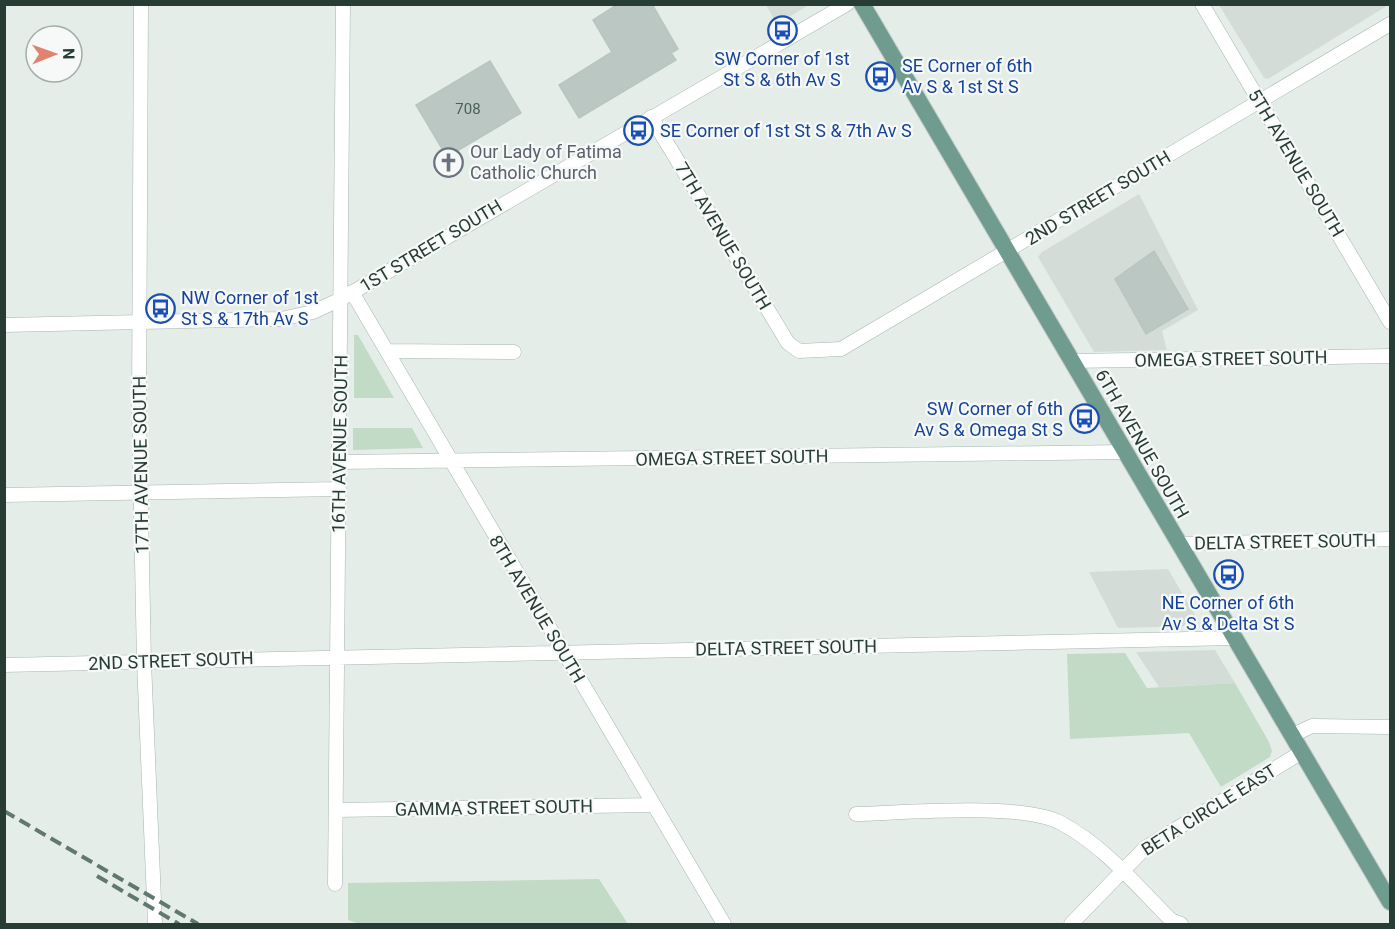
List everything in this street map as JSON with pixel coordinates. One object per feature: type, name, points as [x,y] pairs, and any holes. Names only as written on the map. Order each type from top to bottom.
[{"type":"main road","name":"6TH AVENUE SOUTH","points":[[862,4],[1390,902]]},
{"type":"street","name":"17TH AVENUE SOUTH","points":[[141,4],[139,322],[141,493],[144,662],[155,924]]},
{"type":"street","name":"16TH AVENUE SOUTH","points":[[335,884],[339,462],[347,296],[342,4]]},
{"type":"street","name":"1ST STREET SOUTH","points":[[4,325],[281,319],[314,312],[347,296],[847,4]]},
{"type":"street","name":"5TH AVENUE SOUTH","points":[[1202,4],[1390,322]]},
{"type":"street","name":"2ND STREET SOUTH","points":[[799,351],[841,349],[849,345],[1390,24]]},
{"type":"street","name":"7TH AVENUE SOUTH","points":[[651,117],[777,327],[788,343],[799,351]]},
{"type":"street","name":"8TH AVENUE SOUTH","points":[[347,296],[387,351],[723,924]]},
{"type":"street","points":[[387,351],[514,352]]},
{"type":"street","name":"OMEGA STREET SOUTH","points":[[1071,362],[1390,356]]},
{"type":"street","name":"OMEGA STREET SOUTH","points":[[339,462],[451,463],[1124,452]]},
{"type":"street","points":[[4,495],[339,489]]},
{"type":"street","name":"DELTA STREET SOUTH","points":[[1179,544],[1390,539]]},
{"type":"street","name":"DELTA STREET SOUTH","points":[[337,656],[1234,638]]},
{"type":"street","name":"2ND STREET SOUTH","points":[[4,665],[337,656]]},
{"type":"street","points":[[1293,735],[1312,726],[1390,727]]},
{"type":"street","name":"BETA CIRCLE EAST","points":[[1071,924],[1121,870],[1161,836],[1302,752]]},
{"type":"street","name":"GAMMA STREET SOUTH","points":[[336,810],[653,805]]},
{"type":"street","points":[[856,814],[987,812],[1044,816],[1077,832],[1121,870],[1171,920],[1181,924]]},
{"type":"shaded area","points":[[1390,4],[1268,79],[1264,78],[1219,5]]},
{"type":"shaded area","points":[[766,5],[809,5],[777,24]]},
{"type":"shaded area","points":[[1139,194],[1198,310],[1162,331],[1167,350],[1094,352],[1038,257],[1042,252]]},
{"type":"shaded area","points":[[1168,569],[1199,622],[1195,626],[1118,628],[1089,572]]},
{"type":"shaded area","points":[[1215,650],[1235,683],[1159,687],[1136,652]]},
{"type":"green space","points":[[354,335],[358,335],[394,398],[354,398]]},
{"type":"green space","points":[[353,428],[412,428],[423,448],[353,450]]},
{"type":"green space","points":[[1125,653],[1147,688],[1235,683],[1269,742],[1272,751],[1270,757],[1221,787],[1189,733],[1070,739],[1067,654]]},
{"type":"green space","points":[[599,879],[628,924],[360,924],[348,920],[348,883]]},
{"type":"building","points":[[618,4],[652,4],[678,49],[671,53],[676,60],[579,118],[559,85],[612,52],[593,20]]},
{"type":"building","points":[[490,61],[521,113],[447,157],[416,105]]},
{"type":"building","points":[[1154,251],[1188,309],[1146,334],[1115,279]]},
{"type":"railway","points":[[4,811],[198,924]]},
{"type":"railway","points":[[97,876],[179,924]]},
{"type":"place","name":"SW Corner of 1st St S & 6th Av S","points":[[782,30]]},
{"type":"place","name":"SE Corner of 6th Av S & 1st St S","points":[[881,76]]},
{"type":"place","name":"SE Corner of 1st St S & 7th Av S","points":[[639,131]]},
{"type":"place","name":"Our Lady of Fatima Catholic Church","points":[[449,162]]},
{"type":"place","name":"NW Corner of 1st St S & 17th Av S","points":[[160,308]]},
{"type":"place","name":"SW Corner of 6th Av S & Omega St S","points":[[1084,419]]},
{"type":"place","name":"NE Corner of 6th Av S & Delta St S","points":[[1228,574]]}]
